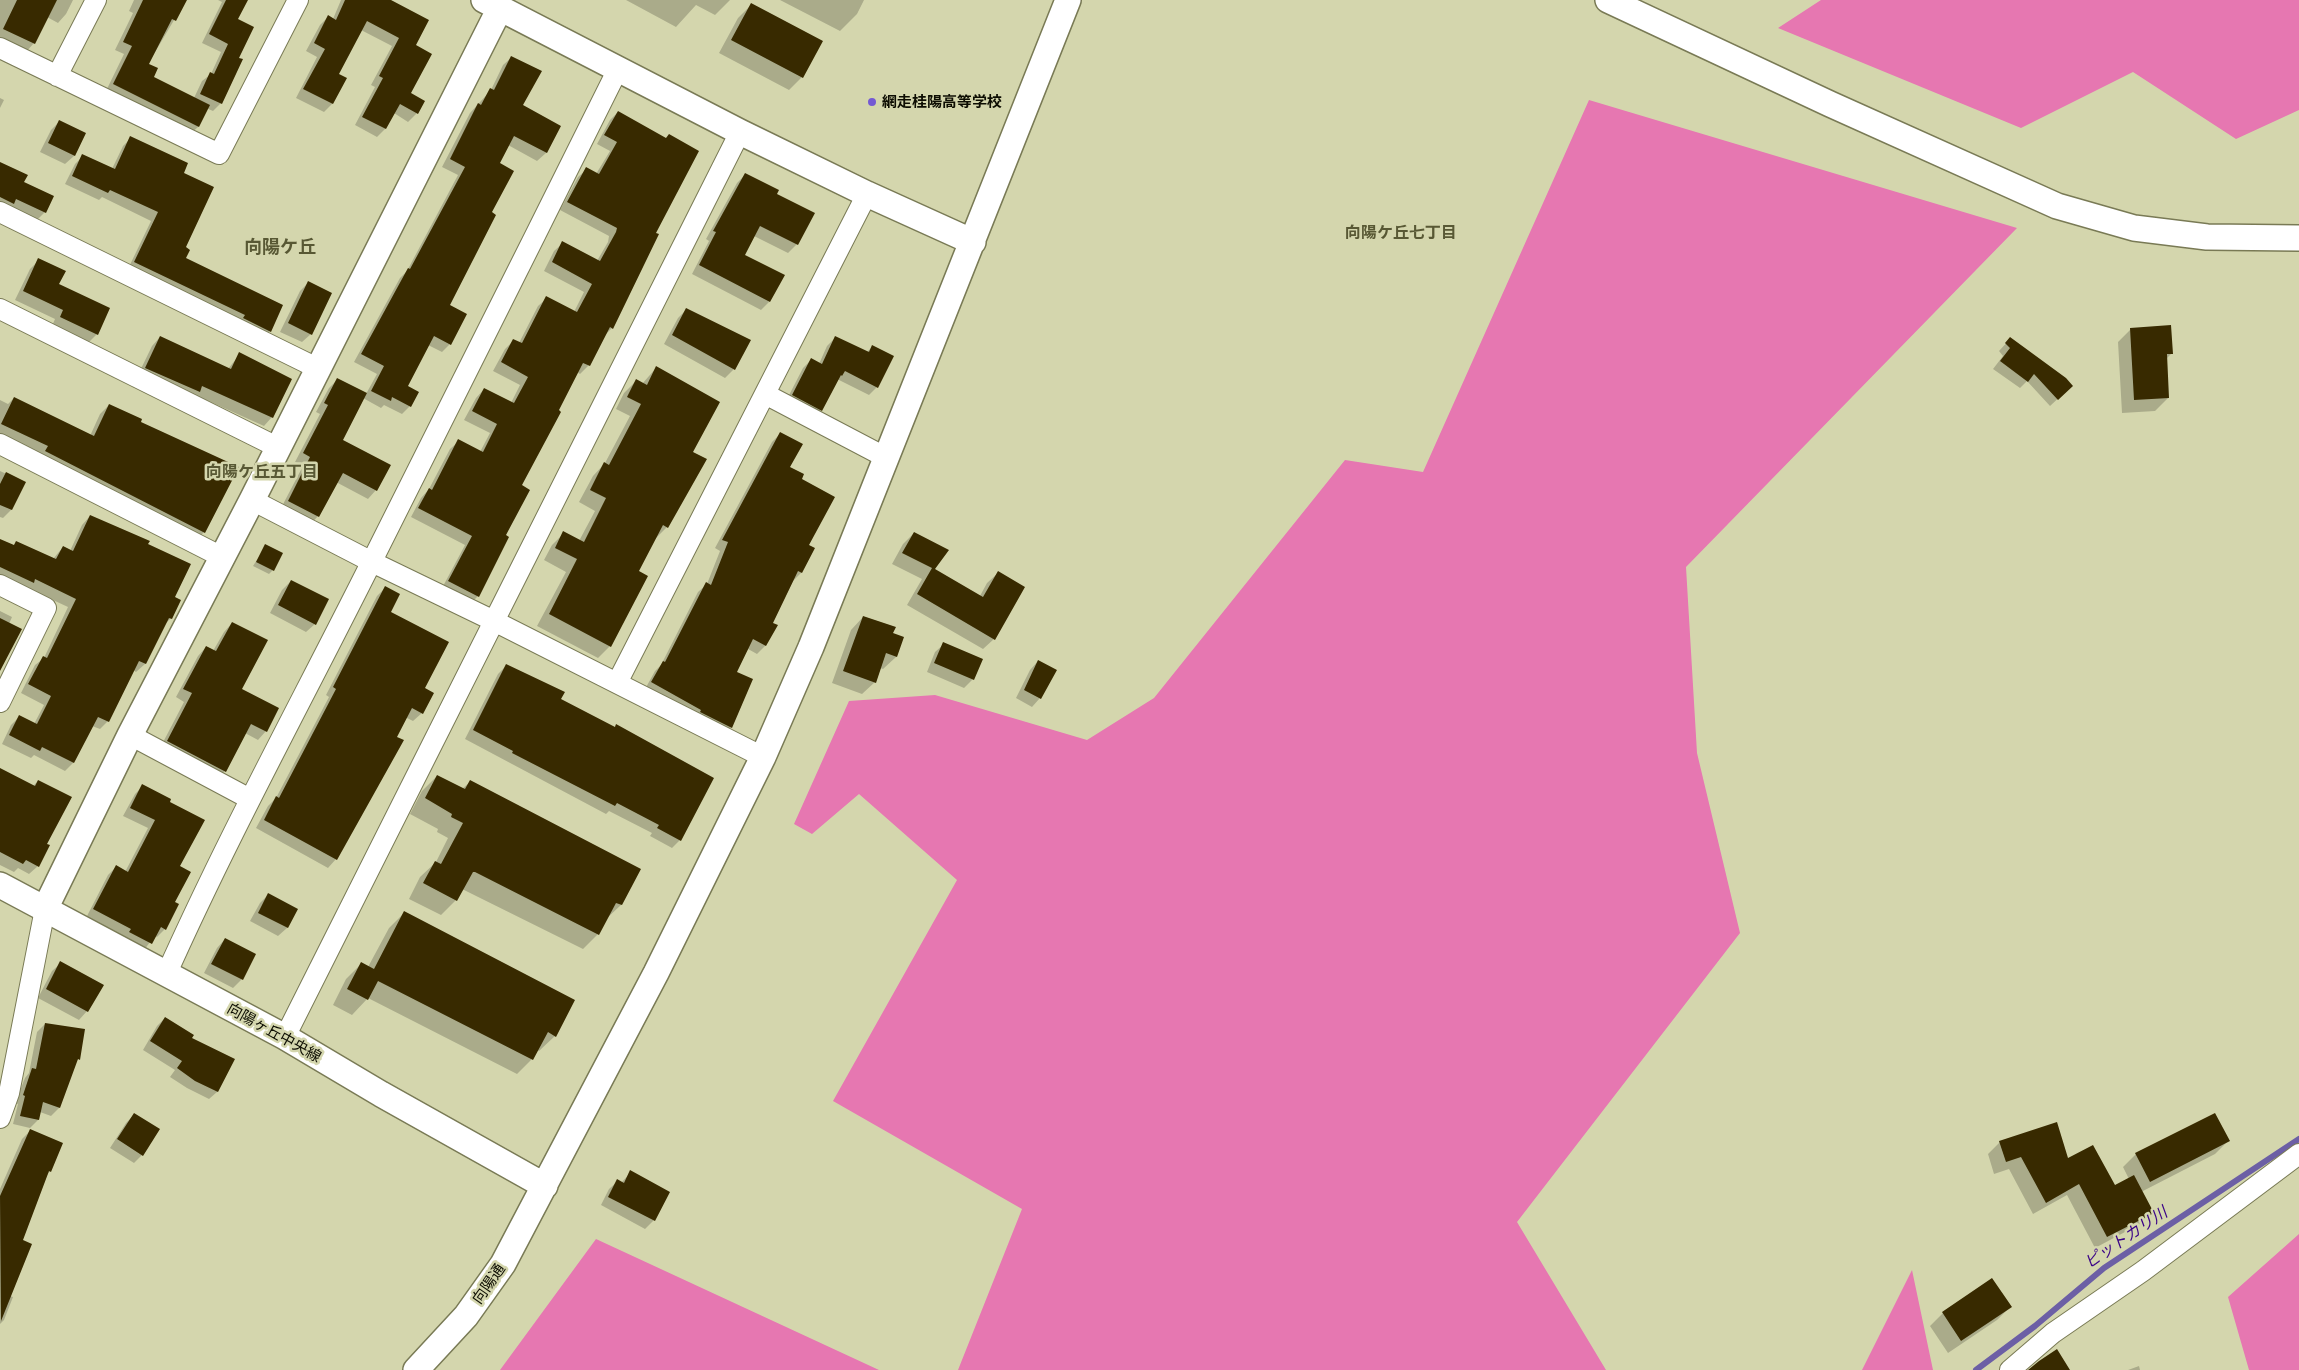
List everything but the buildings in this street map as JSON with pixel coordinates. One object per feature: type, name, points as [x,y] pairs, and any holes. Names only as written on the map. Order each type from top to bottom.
[{"type":"street","points":[[58,76],[96,0]]},
{"type":"street","points":[[0,48],[219,154],[298,0]]},
{"type":"street","name":"向陽通","points":[[416,1370],[466,1316],[503,1264],[656,973],[763,756],[811,647],[1068,0]]},
{"type":"street","points":[[1608,0],[1830,104],[2058,206],[2134,228],[2207,237],[2299,238]]},
{"type":"street","points":[[0,1118],[9,1093],[45,909],[130,735],[252,500],[492,4],[740,132],[867,194],[973,242]]},
{"type":"street","points":[[166,975],[195,909],[372,562],[618,70]]},
{"type":"street","points":[[285,1037],[740,132]]},
{"type":"street","points":[[618,683],[867,194]]},
{"type":"street","points":[[0,212],[317,368]]},
{"type":"street","points":[[0,309],[277,447]]},
{"type":"street","points":[[765,394],[885,457]]},
{"type":"street","points":[[0,444],[222,557]]},
{"type":"street","points":[[252,500],[372,562],[763,756]]},
{"type":"street","points":[[0,585],[46,608],[0,702]]},
{"type":"street","points":[[130,735],[250,799]]},
{"type":"street","name":"向陽ヶ丘中央線","points":[[0,885],[285,1037],[381,1094],[545,1186]]},
{"type":"street","points":[[2010,1370],[2053,1333],[2143,1271],[2299,1154]]},
{"type":"shaded area","points":[[1821,0],[2299,0],[2299,110],[2236,139],[2133,72],[2021,128],[1778,28]]},
{"type":"shaded area","points":[[1589,100],[2017,228],[1686,567],[1697,753],[1740,933],[1517,1222],[1606,1370],[958,1370],[1022,1209],[833,1101],[957,880],[859,794],[812,834],[794,824],[849,701],[935,695],[1087,740],[1154,698],[1345,460],[1423,472]]},
{"type":"shaded area","points":[[2299,1234],[2299,1370],[2249,1370],[2228,1297]]},
{"type":"shaded area","points":[[596,1239],[879,1370],[500,1370]]},
{"type":"shaded area","points":[[1912,1270],[1933,1370],[1862,1370]]},
{"type":"waterway","name":"ピットカリ川","points":[[1976,1370],[2035,1326],[2104,1268],[2299,1139]]},
{"type":"place","name":"網走桂陽高等学校","points":[[872,102]]},
{"type":"district","name":"向陽ケ丘七丁目","points":[[1401,233]]},
{"type":"district","name":"向陽ケ丘","points":[[280,248]]},
{"type":"district","name":"向陽ケ丘五丁目","points":[[262,472]]}]
